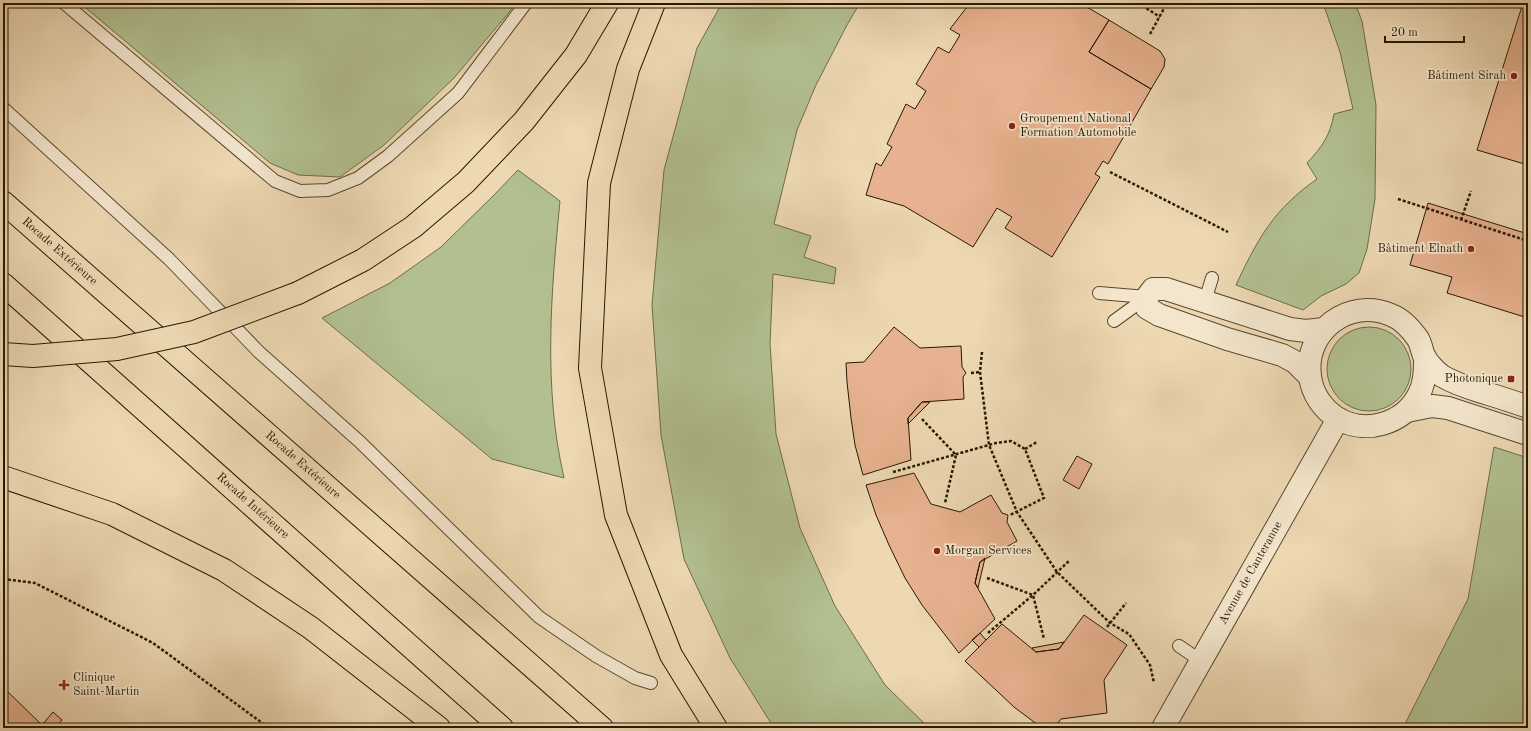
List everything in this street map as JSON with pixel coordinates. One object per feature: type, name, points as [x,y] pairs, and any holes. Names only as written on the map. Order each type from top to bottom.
[{"type":"highway","points":[[3,354],[33,356],[117,349],[194,332],[298,293],[363,260],[413,227],[466,182],[524,121],[576,55],[607,3]]},
{"type":"highway","points":[[654,3],[628,69],[599,183],[590,368],[616,515],[671,655],[716,728]]},
{"type":"highway","points":[[3,199],[32,228]]},
{"type":"highway","name":"Rocade Extérieure","points":[[3,202],[602,728]]},
{"type":"highway","name":"Rocade Intérieure","points":[[3,284],[502,728]]},
{"type":"highway","points":[[3,477],[112,514],[224,570],[311,628],[439,728]]},
{"type":"street","points":[[1310,377],[1295,362],[1282,355],[1227,339],[1159,315],[1148,308],[1147,296],[1153,289],[1166,289],[1290,329],[1306,331],[1324,329]]},
{"type":"street","points":[[1425,357],[1425,377],[1419,396],[1407,411],[1392,421],[1374,426],[1355,425],[1338,418],[1324,408],[1315,394],[1310,377],[1309,360],[1314,343],[1324,329],[1338,317],[1356,311],[1374,310],[1392,315],[1407,325],[1418,340],[1425,357],[1441,375],[1456,383],[1528,407]]},
{"type":"street","points":[[1407,411],[1432,406],[1448,408],[1528,434]]},
{"type":"street","name":"Avenue de Canteranne","points":[[1163,728],[1338,418]]},
{"type":"lane","points":[[64,3],[275,181],[300,191],[328,190],[358,178],[388,156],[458,93],[526,3]]},
{"type":"lane","points":[[3,108],[169,259],[259,352],[360,442],[539,617],[596,656],[635,678],[651,683]]},
{"type":"lane","points":[[1205,301],[1212,278]]},
{"type":"lane","points":[[1100,293],[1147,296]]},
{"type":"lane","points":[[1114,321],[1147,296]]},
{"type":"lane","points":[[1179,646],[1202,660]]},
{"type":"path","points":[[1138,3],[1160,17]]},
{"type":"path","points":[[1150,34],[1167,3]]},
{"type":"path","points":[[1110,172],[1228,232]]},
{"type":"path","points":[[1461,220],[1471,191]]},
{"type":"path","points":[[1398,199],[1528,241]]},
{"type":"path","points":[[982,352],[980,372],[989,445],[1017,512],[1057,572],[1110,623],[1129,634],[1150,665],[1154,683]]},
{"type":"path","points":[[971,373],[980,372]]},
{"type":"path","points":[[922,419],[956,455]]},
{"type":"path","points":[[894,472],[989,445],[1011,441],[1026,449],[1044,498],[1010,515]]},
{"type":"path","points":[[1026,449],[1037,442]]},
{"type":"path","points":[[946,503],[956,455]]},
{"type":"path","points":[[988,633],[1033,595],[1070,560]]},
{"type":"path","points":[[987,578],[1033,595]]},
{"type":"path","points":[[3,579],[35,583],[153,643],[269,728]]},
{"type":"path","points":[[1033,595],[1044,639]]},
{"type":"path","points":[[1107,627],[1126,603]]},
{"type":"green space","points":[[80,3],[515,3],[454,78],[384,145],[340,177],[298,175],[270,163]]},
{"type":"green space","points":[[722,3],[860,3],[816,85],[797,130],[774,224],[811,236],[804,257],[836,268],[834,284],[773,274],[770,344],[776,434],[800,528],[835,606],[885,685],[929,728],[774,728],[730,658],[684,559],[661,435],[652,305],[664,170],[697,48]]},
{"type":"green space","points":[[1323,3],[1355,3],[1362,21],[1376,105],[1375,199],[1367,249],[1359,273],[1346,284],[1321,296],[1303,310],[1236,285],[1260,239],[1278,213],[1302,190],[1317,179],[1307,163],[1325,141],[1334,114],[1353,109],[1340,52]]},
{"type":"green space","points":[[518,170],[560,201],[552,305],[551,375],[557,444],[564,478],[492,459],[322,318],[390,283],[441,247]]},
{"type":"green space","points":[[1369,327],[1377,328],[1392,334],[1404,346],[1410,361],[1410,377],[1404,392],[1392,404],[1377,410],[1369,411],[1361,410],[1346,404],[1334,392],[1328,377],[1327,369],[1328,361],[1334,346],[1346,334],[1361,328]]},
{"type":"green space","points":[[1494,447],[1528,458],[1528,713],[1523,728],[1403,728],[1468,599]]},
{"type":"building","name":"Groupement National Formation Automobile","points":[[970,3],[1080,3],[1109,20],[1089,52],[1151,89],[1108,164],[1103,161],[1095,174],[1100,177],[1052,257],[1005,228],[1012,217],[997,208],[973,247],[904,206],[866,195],[876,163],[881,166],[892,147],[887,144],[906,104],[915,109],[926,91],[916,84],[938,47],[949,53],[960,35],[950,29]]},
{"type":"building","name":"Bâtiment Sirah","points":[[1523,3],[1528,3],[1528,165],[1477,150]]},
{"type":"building","points":[[1109,20],[1160,51],[1165,59],[1164,67],[1151,89],[1089,52]]},
{"type":"building","name":"Bâtiment Elnath","points":[[1428,203],[1528,234],[1528,318],[1447,293],[1452,277],[1410,265]]},
{"type":"building","points":[[894,327],[920,348],[961,346],[962,367],[966,373],[963,377],[964,399],[922,402],[908,418],[911,460],[863,475],[855,445],[846,363],[864,362]]},
{"type":"building","points":[[922,402],[930,402],[908,424],[908,418]]},
{"type":"building","points":[[1077,456],[1092,464],[1079,489],[1063,480]]},
{"type":"building","points":[[914,473],[931,504],[960,512],[991,495],[1002,513],[1008,515],[1007,522],[1017,541],[980,562],[975,583],[995,619],[959,653],[922,605],[905,578],[876,515],[866,485]]},
{"type":"building","points":[[985,558],[978,588],[975,583],[980,562]]},
{"type":"building","points":[[1084,615],[1127,645],[1104,680],[1107,713],[1061,719],[1054,728],[1042,728],[1014,707],[965,661],[1002,624],[1036,652],[1059,649]]},
{"type":"building","points":[[980,633],[986,640],[979,647],[972,640]]},
{"type":"building","points":[[1064,642],[1059,649],[1036,652],[1032,648]]},
{"type":"building","points":[[3,688],[8,692],[3,697]]},
{"type":"building","points":[[8,692],[45,728],[3,728],[3,697]]},
{"type":"building","points":[[53,712],[62,720],[55,728],[45,728],[42,725]]},
{"type":"place","name":"Bâtiment Sirah","points":[[1514,76]]},
{"type":"place","name":"Groupement National Formation Automobile","points":[[1012,126]]},
{"type":"place","name":"Bâtiment Elnath","points":[[1471,249]]},
{"type":"place","name":"Photonique","points":[[1511,379]]},
{"type":"place","name":"Morgan Services","points":[[937,551]]},
{"type":"place","name":"Clinique Saint-Martin","points":[[64,685]]}]
